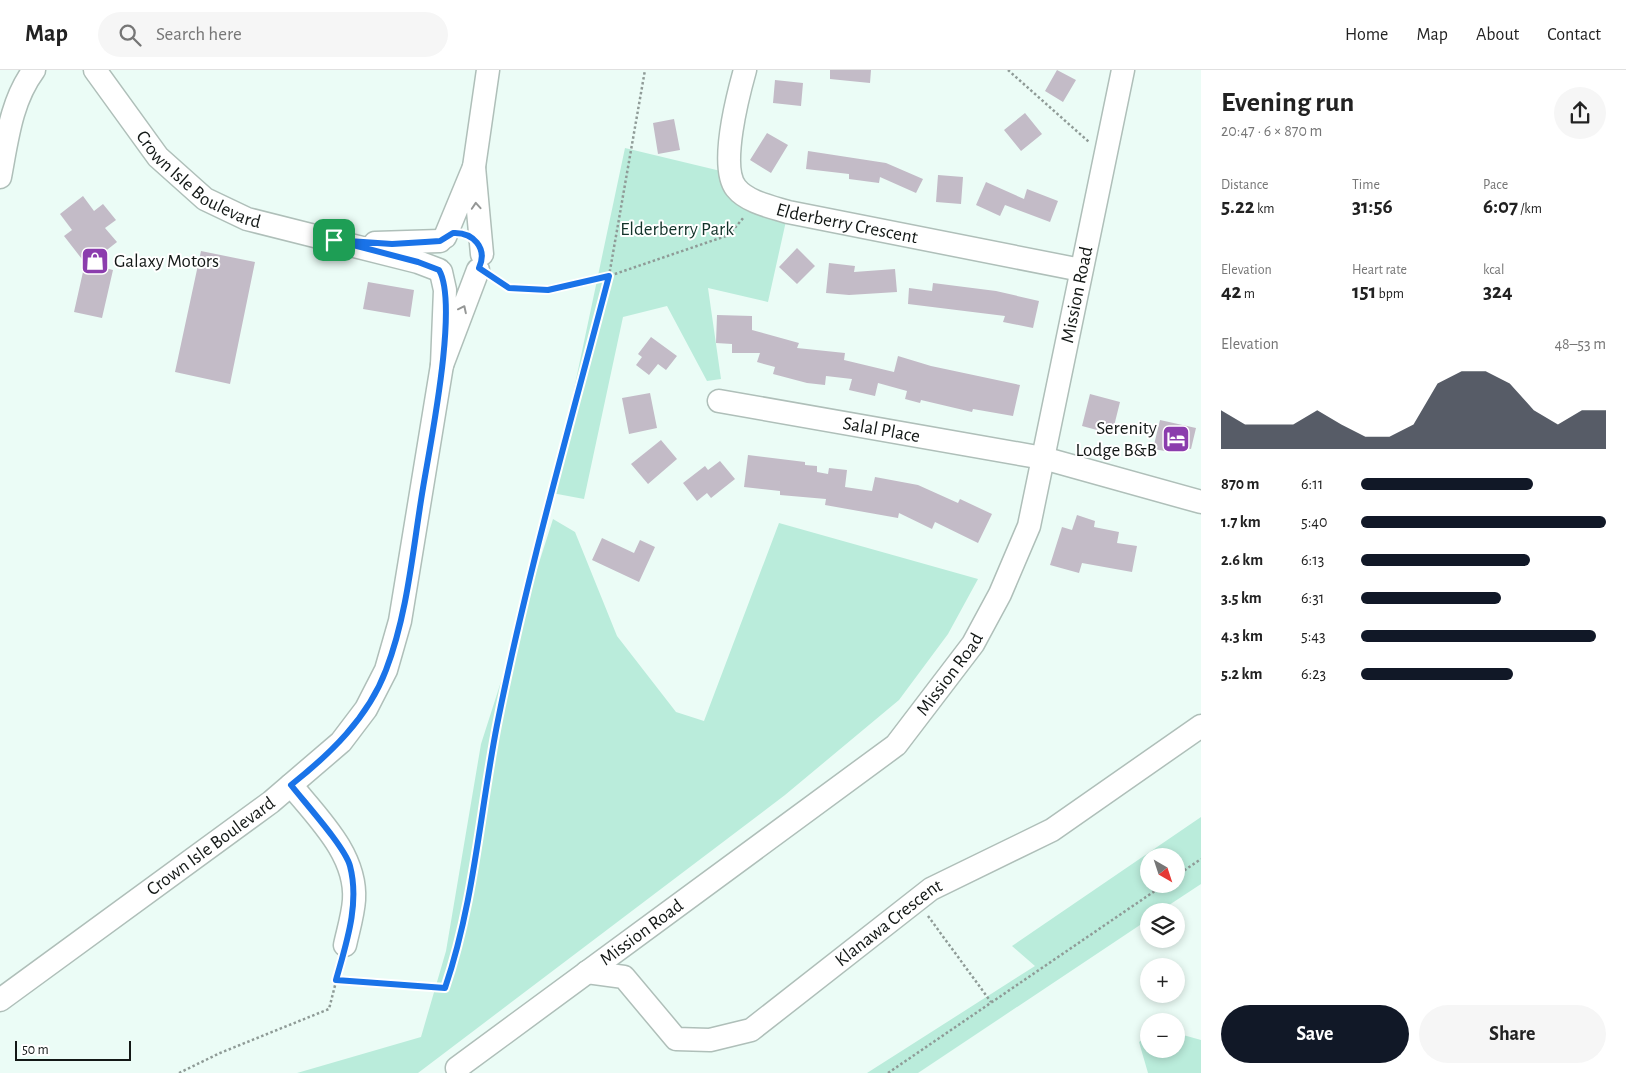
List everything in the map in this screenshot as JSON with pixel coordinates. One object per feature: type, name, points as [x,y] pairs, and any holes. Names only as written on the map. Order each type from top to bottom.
[{"type":"street","points":[[0,177],[13,110],[34,70]]},
{"type":"street","name":"Crown Isle Boulevard","points":[[0,1000],[291,785],[340,742],[366,709],[386,670],[400,621],[442,365],[445,290],[440,271],[418,262],[247,219],[205,199],[158,157],[95,70]]},
{"type":"street","points":[[474,168],[435,255],[440,271],[449,278],[462,280],[468,278],[480,264],[474,168],[488,70]]},
{"type":"street","name":"Elderberry Crescent","points":[[745,70],[728,155],[729,173],[736,188],[756,202],[788,212],[1081,270]]},
{"type":"street","name":"Mission Road","points":[[457,1068],[896,745],[973,644],[1000,594],[1029,526],[1123,70]]},
{"type":"street","name":"Crown Isle Boulevard","points":[[334,240],[392,244],[443,239],[453,233],[468,235],[480,246],[480,264],[442,365]]},
{"type":"street","name":"Salal Place","points":[[719,401],[1043,458]]},
{"type":"street","points":[[1043,458],[1201,502]]},
{"type":"street","name":"Klanawa Crescent","points":[[587,972],[624,977],[676,1039],[710,1040],[751,1030],[931,889],[1052,830],[1201,726]]},
{"type":"street","points":[[291,785],[328,830],[350,865],[354,899],[345,945]]},
{"type":"path","points":[[336,980],[445,988],[455,959],[482,824],[497,725],[536,552],[609,276],[645,70]]},
{"type":"path","points":[[1008,70],[1105,156]]},
{"type":"path","points":[[480,264],[509,288],[548,290],[609,276],[729,235],[756,202]]},
{"type":"path","points":[[1185,870],[1201,859]]},
{"type":"path","points":[[888,1073],[1152,893]]},
{"type":"path","points":[[917,900],[992,1003]]},
{"type":"path","points":[[179,1073],[220,1053],[329,1009],[345,945]]},
{"type":"green space","name":"Elderberry Park","points":[[625,148],[729,173],[788,212],[768,302],[708,288],[721,379],[707,381],[667,306],[623,317],[584,499],[552,493]]},
{"type":"green space","points":[[553,519],[575,532],[617,636],[676,712],[704,721],[779,523],[978,579],[948,634],[899,700],[785,795],[418,1073],[297,1073],[421,1037],[446,951],[481,744]]},
{"type":"green space","points":[[1201,817],[1201,884],[1172,903],[1140,903],[1140,925],[918,1073],[867,1073],[1035,966],[1012,946],[1140,859],[1140,893],[1185,893],[1185,848],[1156,848]]},
{"type":"green space","points":[[1185,1036],[1201,1040],[1201,1073],[1148,1073],[1144,1058],[1185,1058]]},
{"type":"building","points":[[830,70],[871,70],[870,83],[830,79]]},
{"type":"building","points":[[1057,70],[1076,80],[1063,102],[1045,91]]},
{"type":"building","points":[[775,80],[803,83],[801,106],[773,103]]},
{"type":"building","points":[[1025,113],[1042,134],[1021,151],[1004,130]]},
{"type":"building","points":[[674,119],[680,150],[658,154],[653,123]]},
{"type":"building","points":[[767,133],[788,145],[771,173],[750,160]]},
{"type":"building","points":[[808,151],[886,163],[923,179],[916,193],[880,177],[879,183],[849,179],[849,174],[806,169]]},
{"type":"building","points":[[938,175],[963,177],[961,204],[936,202]]},
{"type":"building","points":[[986,182],[1024,199],[1027,189],[1058,201],[1050,222],[1005,205],[1000,216],[976,205]]},
{"type":"building","name":"Galaxy Motors","points":[[83,196],[94,211],[103,204],[116,220],[105,228],[117,242],[89,264],[113,270],[102,318],[74,312],[85,263],[64,236],[72,230],[60,214]]},
{"type":"building","points":[[797,248],[815,266],[797,284],[779,267]]},
{"type":"building","points":[[201,251],[255,262],[230,384],[175,372]]},
{"type":"building","points":[[829,263],[855,266],[854,272],[895,269],[897,292],[849,295],[826,293]]},
{"type":"building","points":[[368,282],[414,290],[410,317],[363,309]]},
{"type":"building","points":[[933,283],[996,291],[1039,301],[1033,328],[1003,322],[1005,316],[908,304],[909,288],[932,291]]},
{"type":"building","points":[[717,315],[752,316],[752,330],[799,343],[797,348],[845,353],[844,360],[894,372],[898,356],[931,366],[1020,385],[1013,416],[973,409],[972,412],[921,400],[920,403],[905,399],[907,391],[878,383],[875,396],[849,390],[852,379],[826,376],[825,385],[807,383],[773,374],[775,367],[757,362],[760,353],[732,353],[732,344],[716,343]]},
{"type":"building","points":[[651,337],[677,356],[666,370],[658,364],[649,375],[636,365],[642,357],[638,354]]},
{"type":"building","points":[[650,393],[657,428],[629,434],[622,398]]},
{"type":"building","points":[[1090,394],[1120,402],[1112,434],[1082,426]]},
{"type":"building","points":[[1160,420],[1196,428],[1191,449],[1167,444],[1165,451],[1153,449]]},
{"type":"building","points":[[661,440],[677,459],[648,484],[631,464]]},
{"type":"building","points":[[748,455],[805,462],[805,465],[817,466],[817,472],[828,474],[829,468],[847,470],[845,487],[872,491],[875,477],[918,485],[958,503],[960,499],[992,514],[978,543],[935,522],[932,529],[899,513],[898,518],[825,505],[826,499],[780,495],[780,491],[744,487]]},
{"type":"building","points":[[720,461],[735,479],[711,498],[707,493],[697,501],[683,483],[705,466],[708,470]]},
{"type":"building","points":[[1077,515],[1095,521],[1094,527],[1119,532],[1117,543],[1137,546],[1132,572],[1082,563],[1079,573],[1050,565],[1062,527],[1072,530]]},
{"type":"building","points":[[602,538],[634,553],[640,540],[655,547],[639,582],[592,560]]},
{"type":"place","name":"Galaxy Motors","points":[[95,261]]},
{"type":"place","name":"Serenity Lodge B&B","points":[[1176,439]]},
{"type":"route","points":[[453,233],[461,233],[468,235],[480,246],[482,254],[479,268],[509,288],[548,290],[609,276],[536,552],[497,725],[482,824],[455,959],[445,988],[336,980],[354,899],[350,865],[328,830],[291,785],[340,742],[366,709],[386,670],[400,621],[442,365],[445,290],[441,272],[418,262],[334,240],[392,244],[440,241],[453,233]]}]
